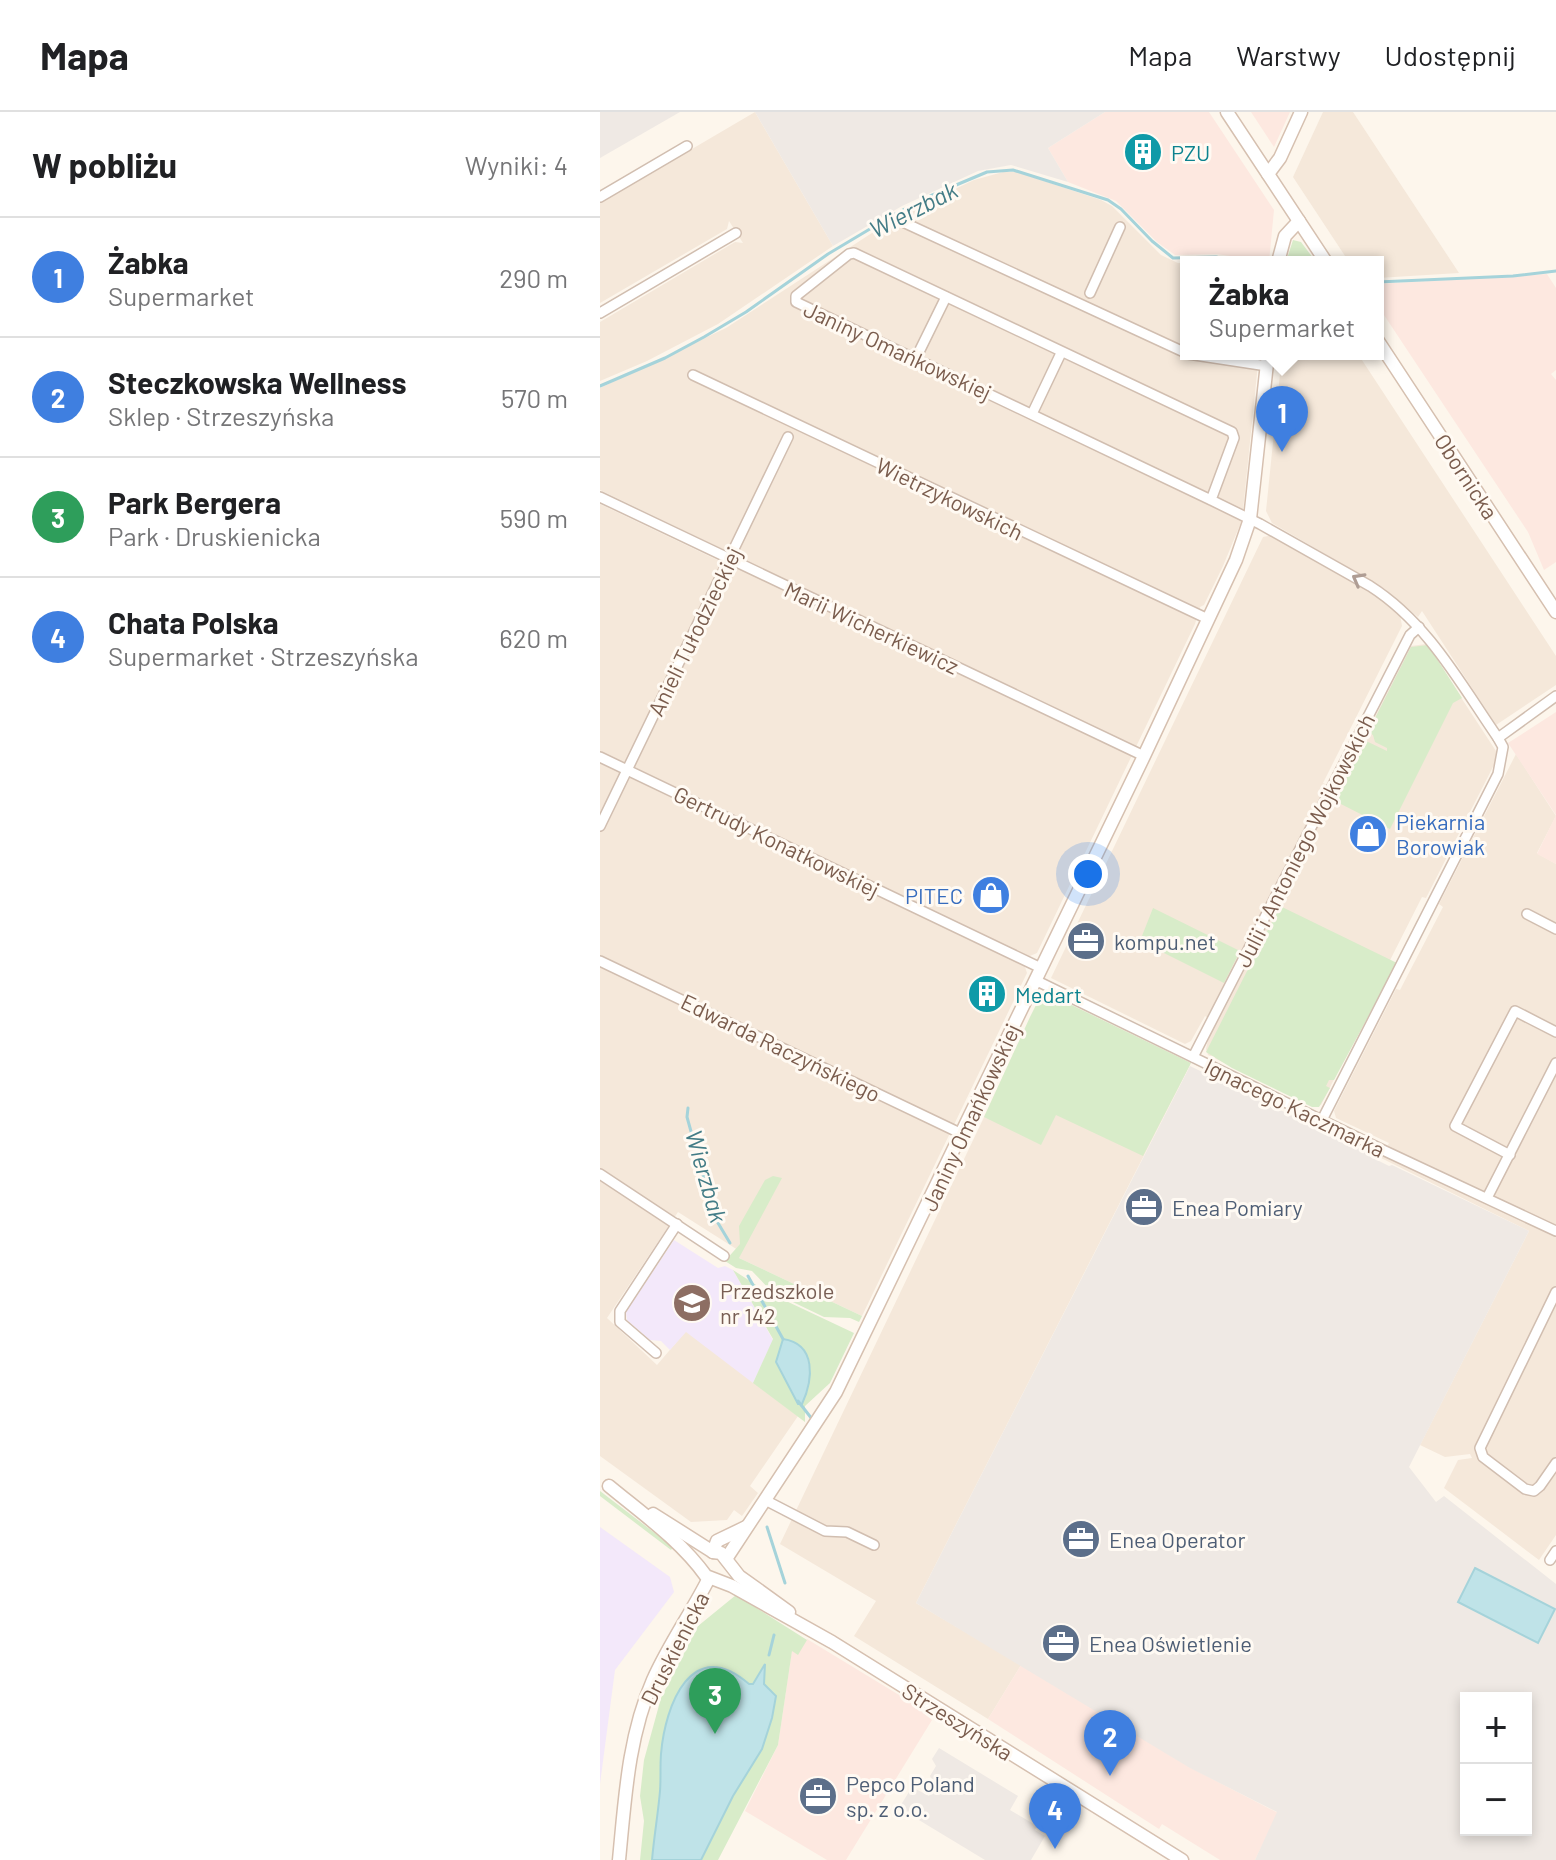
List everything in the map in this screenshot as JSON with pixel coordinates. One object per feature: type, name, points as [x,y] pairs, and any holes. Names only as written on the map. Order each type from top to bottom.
[{"type":"street","points":[[1227,112],[1322,256]]},
{"type":"street","points":[[1268,174],[1280,158],[1301,112]]},
{"type":"street","points":[[600,197],[687,146]]},
{"type":"street","points":[[1280,256],[1285,236],[1299,221]]},
{"type":"street","points":[[905,223],[1180,351]]},
{"type":"street","points":[[1090,293],[1120,227]]},
{"type":"street","points":[[600,313],[736,233]]},
{"type":"street","name":"Janiny Omańkowskiej","points":[[1211,500],[1231,450],[1232,432],[854,253],[796,296],[796,302],[1250,519]]},
{"type":"street","points":[[916,358],[946,297]]},
{"type":"street","name":"Obornicka","points":[[1384,350],[1556,612]]},
{"type":"street","points":[[1032,414],[1061,353]]},
{"type":"street","name":"Janiny Omańkowskiej","points":[[727,1562],[746,1527],[836,1392],[1236,560],[1250,519],[1267,360]]},
{"type":"street","name":"Wietrzykowskich","points":[[693,375],[1208,619]]},
{"type":"street","name":"Anieli Tułodzieckiej","points":[[600,826],[788,437]]},
{"type":"street","name":"Marii Wicherkiewicz","points":[[600,497],[1144,756]]},
{"type":"street","points":[[1250,519],[1379,592],[1419,627],[1431,638],[1501,743],[1498,774],[1322,1120]]},
{"type":"street","name":"Julii i Antoniego Wojkowskich","points":[[1193,1057],[1410,635],[1419,627]]},
{"type":"street","points":[[1501,743],[1556,696]]},
{"type":"street","name":"Gertrudy Konatkowskiej","points":[[600,757],[1041,968]]},
{"type":"street","points":[[1527,914],[1556,929]]},
{"type":"street","name":"Edwarda Raczyńskiego","points":[[600,961],[962,1134]]},
{"type":"street","name":"Ignacego Kaczmarka","points":[[1035,980],[1556,1231]]},
{"type":"street","points":[[1510,1155],[1455,1126],[1515,1011],[1556,1032]]},
{"type":"street","points":[[1487,1198],[1556,1063]]},
{"type":"street","points":[[600,1174],[724,1256]]},
{"type":"street","points":[[656,1353],[620,1322],[620,1311],[677,1224]]},
{"type":"street","points":[[1556,1292],[1480,1448],[1483,1457],[1525,1489],[1534,1491],[1556,1463]]},
{"type":"street","points":[[604,1483],[713,1552],[721,1553],[727,1562],[725,1574],[712,1578],[703,1573],[701,1566],[680,1544],[604,1483]]},
{"type":"street","points":[[765,1500],[825,1531],[847,1532],[874,1545]]},
{"type":"street","name":"Janiny Omańkowskiej","points":[[713,1552],[717,1541],[746,1527]]},
{"type":"street","points":[[701,1566],[704,1557],[713,1552]]},
{"type":"street","name":"Strzeszyńska","points":[[727,1562],[743,1578],[817,1632],[1182,1860]]},
{"type":"street","name":"Strzeszyńska","points":[[712,1578],[817,1632]]},
{"type":"street","name":"Druskienicka","points":[[619,1860],[628,1771],[639,1720],[659,1667],[712,1578]]},
{"type":"shaded area","points":[[600,112],[680,112],[600,158]]},
{"type":"shaded area","points":[[755,112],[833,246],[718,324],[647,361],[600,381],[600,322],[735,242],[743,243],[729,221],[727,229],[600,303],[600,203]]},
{"type":"shaded area","points":[[755,112],[1105,112],[1048,148],[1068,182],[1011,165],[978,171],[902,206],[833,246]]},
{"type":"shaded area","points":[[1105,112],[1209,112],[1274,210],[1270,256],[1175,255],[1157,242],[1116,201],[1068,182],[1048,148]]},
{"type":"shaded area","points":[[1251,112],[1290,112],[1274,147]]},
{"type":"shaded area","points":[[1323,112],[1353,112],[1459,273],[1384,278],[1384,256],[1345,256],[1293,177]]},
{"type":"shaded area","points":[[1003,172],[1017,172],[1112,206],[1161,255],[1180,263],[1180,360],[1258,360],[1242,520],[1223,566],[1204,605],[1200,607],[1195,624],[1037,953],[1030,956],[1025,967],[1027,973],[862,1316],[739,1258],[741,1252],[678,1212],[607,1318],[657,1365],[686,1331],[798,1416],[750,1486],[758,1493],[742,1516],[734,1510],[727,1520],[691,1522],[600,1456],[600,504],[732,567],[737,556],[600,490],[600,388],[726,328],[898,216],[974,180]]},
{"type":"shaded area","points":[[1547,274],[1556,288],[1556,370],[1551,374],[1556,380],[1556,562],[1544,570],[1528,532],[1384,315],[1384,284]]},
{"type":"shaded area","points":[[1281,360],[1362,360],[1556,656],[1556,685],[1496,725],[1422,611],[1418,617],[1385,589],[1272,523],[1266,511]]},
{"type":"shaded area","points":[[1273,535],[1379,596],[1400,614],[1402,626],[1323,783],[1338,790],[1411,646],[1426,644],[1496,751],[1497,759],[1426,898],[1422,897],[1380,980],[1383,983],[1321,1105],[1315,1107],[1208,1055],[1206,1049],[1212,1021],[1205,1016],[1191,1041],[1185,1044],[1051,978],[1263,537]]},
{"type":"shaded area","points":[[1556,712],[1556,815],[1508,743]]},
{"type":"shaded area","points":[[1516,754],[1556,816],[1537,853],[1556,864],[1556,1535],[1539,1560],[1444,1488],[1458,1460],[1472,1458],[1470,1454],[1445,1457],[1420,1445],[1529,1231],[1381,1158],[1389,1143],[1336,1118],[1334,1111],[1396,989],[1400,990],[1443,907],[1439,904]]},
{"type":"shaded area","points":[[1556,815],[1556,864],[1537,854]]},
{"type":"shaded area","points":[[1046,995],[1190,1065],[916,1603],[1021,1665],[988,1719],[854,1636],[876,1601],[780,1544],[1042,996]]},
{"type":"shaded area","points":[[1190,1066],[1389,1166],[1529,1231],[1409,1467],[1436,1502],[1444,1496],[1556,1584],[1556,1860],[1255,1860],[1277,1812],[1190,1768],[916,1603]]},
{"type":"shaded area","name":"Przedszkole nr 142","points":[[674,1240],[718,1268],[725,1266],[733,1270],[773,1340],[753,1383],[686,1332],[670,1350],[661,1341],[650,1340],[627,1320],[626,1312]]},
{"type":"shaded area","points":[[600,1527],[670,1577],[674,1592],[615,1670],[600,1784]]},
{"type":"shaded area","points":[[807,1639],[904,1698],[932,1720],[846,1860],[827,1860],[745,1811],[778,1745],[792,1650],[798,1654]]},
{"type":"shaded area","points":[[1021,1665],[1191,1768],[1278,1813],[1255,1860],[1220,1860],[1162,1824],[1159,1829],[988,1719]]},
{"type":"shaded area","points":[[939,1748],[1018,1796],[1010,1810],[1037,1826],[1035,1830],[1045,1836],[1031,1860],[985,1860],[899,1808],[912,1787],[929,1796],[935,1787],[930,1776],[936,1766],[932,1759]]},
{"type":"green space","points":[[1293,240],[1301,242],[1312,256],[1288,256]]},
{"type":"green space","points":[[1428,645],[1462,698],[1453,703],[1390,829],[1333,800],[1364,740],[1387,751],[1368,732],[1411,647]]},
{"type":"green space","points":[[1280,906],[1397,963],[1334,1080],[1329,1080],[1326,1086],[1330,1088],[1319,1107],[1312,1107],[1206,1052]]},
{"type":"green space","points":[[1153,908],[1240,951],[1224,983],[1140,941]]},
{"type":"green space","points":[[1044,995],[1051,995],[1191,1063],[1143,1156],[1056,1115],[1041,1145],[984,1117],[1030,1017]]},
{"type":"green space","points":[[773,1176],[782,1178],[739,1258],[862,1316],[859,1322],[850,1318],[824,1317],[772,1292],[752,1271],[736,1268],[725,1261],[740,1244],[739,1226],[765,1180]]},
{"type":"green space","points":[[733,1270],[767,1292],[854,1333],[830,1383],[805,1406],[805,1422],[753,1383],[773,1339]]},
{"type":"green space","points":[[600,1491],[673,1547],[671,1550],[600,1496]]},
{"type":"green space","points":[[736,1595],[807,1640],[798,1655],[792,1651],[778,1745],[718,1860],[640,1860],[644,1821],[640,1796],[644,1760],[661,1698],[698,1626]]},
{"type":"water","points":[[783,1339],[794,1342],[807,1355],[810,1374],[802,1404],[798,1404],[776,1362]]},
{"type":"water","points":[[1475,1568],[1555,1609],[1538,1643],[1458,1602]]},
{"type":"water","points":[[765,1664],[764,1684],[776,1696],[762,1749],[733,1796],[701,1860],[652,1860],[661,1754],[668,1715],[676,1697],[685,1682],[697,1671],[712,1667],[729,1671],[753,1684]]},
{"type":"waterway","name":"Wierzbak","points":[[600,386],[704,337],[746,312],[828,254],[895,214],[987,172],[1013,170],[1108,200],[1173,258],[1180,258]]},
{"type":"waterway","name":"Wierzbak","points":[[1384,282],[1556,271]]},
{"type":"waterway","name":"Wierzbak","points":[[688,1108],[687,1117],[715,1218],[730,1243]]},
{"type":"waterway","name":"Wierzbak","points":[[748,1276],[783,1339]]},
{"type":"waterway","name":"Wierzbak","points":[[798,1401],[812,1419]]},
{"type":"waterway","name":"Wierzbak","points":[[767,1527],[785,1583]]},
{"type":"waterway","name":"Wierzbak","points":[[769,1655],[774,1635]]},
{"type":"place","name":"PZU","points":[[1143,152]]},
{"type":"place","name":"Żabka","points":[[1282,452]]},
{"type":"place","name":"Piekarnia Borowiak","points":[[1368,834]]},
{"type":"place","name":"PITEC","points":[[991,895]]},
{"type":"place","name":"kompu.net","points":[[1086,941]]},
{"type":"place","name":"Medart","points":[[987,994]]},
{"type":"place","name":"Enea Pomiary","points":[[1144,1207]]},
{"type":"place","name":"Przedszkole nr 142","points":[[692,1303]]},
{"type":"place","name":"Enea Operator","points":[[1081,1539]]},
{"type":"place","name":"Enea Oświetlenie","points":[[1061,1643]]},
{"type":"place","name":"Park Bergera","points":[[715,1734]]},
{"type":"place","name":"Steczkowska Wellness","points":[[1110,1776]]},
{"type":"place","name":"Pepco Poland sp. z o.o.","points":[[818,1796]]},
{"type":"place","name":"Chata Polska","points":[[1055,1849]]}]
